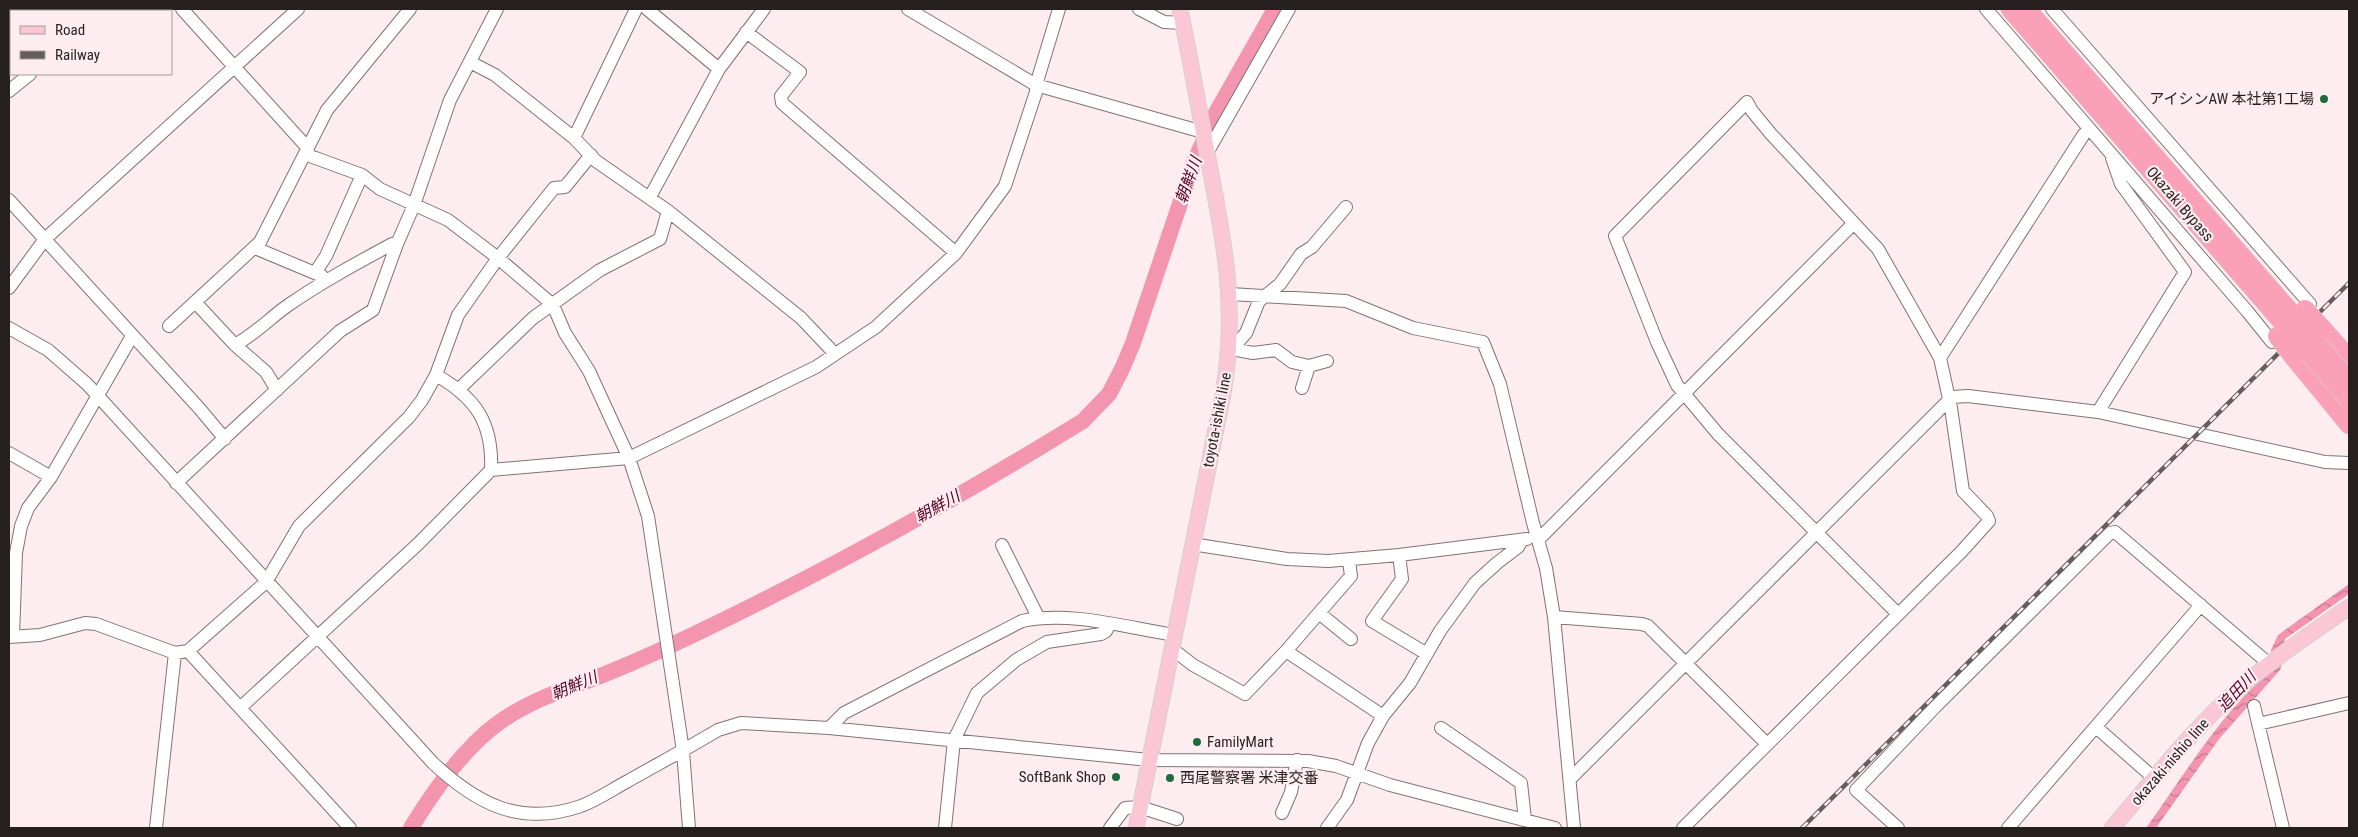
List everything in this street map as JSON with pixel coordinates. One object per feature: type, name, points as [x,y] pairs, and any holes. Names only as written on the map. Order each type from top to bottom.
[{"type":"highway","name":"Okazaki Bypass","points":[[2010,9],[2118,134],[2291,323],[2349,380]]},
{"type":"highway","name":"Okazaki Bypass","points":[[2027,9],[2159,161],[2217,215],[2291,323],[2349,400]]},
{"type":"highway","points":[[2349,358],[2327,327],[2291,323],[2292,360],[2349,425]]},
{"type":"main road","name":"toyota-ishiki line","points":[[1136,828],[1231,350],[1230,294],[1226,250],[1181,16]]},
{"type":"main road","name":"okazaki-nishio line","points":[[2112,828],[2205,721],[2273,660],[2349,608]]},
{"type":"street","points":[[182,9],[307,148],[310,156],[362,176],[380,189],[448,220],[498,258],[553,306],[565,333],[589,371],[629,458],[648,516],[683,751],[689,828]]},
{"type":"street","points":[[9,288],[45,239],[298,9]]},
{"type":"street","points":[[169,326],[260,242],[327,110],[410,9]]},
{"type":"street","points":[[176,483],[340,332],[372,312],[414,204],[450,100],[497,9]]},
{"type":"street","points":[[574,138],[636,9]]},
{"type":"street","points":[[646,9],[719,69]]},
{"type":"street","points":[[650,197],[719,69],[764,9]]},
{"type":"street","points":[[908,9],[1036,86],[1203,128]]},
{"type":"street","points":[[240,708],[418,544],[491,470],[629,458],[808,371],[876,327],[956,253],[1005,186],[1036,92],[1036,86],[1058,9]]},
{"type":"street","points":[[1138,9],[1164,22],[1181,16]]},
{"type":"street","points":[[1207,151],[1289,9]]},
{"type":"street","points":[[1986,9],[2066,92],[2110,153],[2291,323]]},
{"type":"street","points":[[2052,9],[2291,323]]},
{"type":"street","points":[[746,32],[800,72],[781,96],[782,103],[956,253]]},
{"type":"street","points":[[470,62],[495,75],[574,138],[591,155],[668,211],[801,318],[835,354]]},
{"type":"street","points":[[9,91],[29,75]]},
{"type":"street","points":[[1683,828],[1898,614],[1989,523],[1987,516],[1963,491],[1949,399],[1940,358],[1878,249],[1771,134],[1747,102],[1615,236],[1657,342],[1675,381],[1683,393],[1718,434],[1898,614]]},
{"type":"street","points":[[1940,358],[2084,134]]},
{"type":"street","points":[[2098,412],[2185,272],[2175,255],[2121,184],[2110,153]]},
{"type":"street","points":[[132,336],[51,477],[28,508],[21,526],[16,554],[11,637],[40,635],[85,624],[96,624],[175,653],[188,651],[266,582],[298,526],[409,417],[422,400],[436,375],[458,315],[498,258],[554,188],[565,188],[591,155]]},
{"type":"street","points":[[315,274],[326,256],[362,176]]},
{"type":"street","points":[[9,200],[224,439]]},
{"type":"street","points":[[1231,350],[1246,333],[1254,310],[1265,295],[1280,284],[1301,254],[1312,247],[1346,207]]},
{"type":"street","points":[[459,389],[533,318],[553,306],[600,270],[660,239],[668,211]]},
{"type":"street","points":[[1192,544],[1287,559],[1349,561],[1538,538],[1853,224]]},
{"type":"street","points":[[235,345],[254,335],[287,306],[392,244],[397,244]]},
{"type":"street","points":[[255,248],[324,278],[326,282]]},
{"type":"street","points":[[1230,294],[1346,301],[1413,328],[1483,342],[1500,384],[1546,568],[1554,617],[1574,828]]},
{"type":"street","points":[[195,302],[235,345],[266,372],[277,390]]},
{"type":"street","points":[[2327,327],[2349,345]]},
{"type":"street","points":[[9,328],[52,353],[98,395],[176,483],[238,548],[266,582],[433,763],[458,786],[481,801],[519,814],[556,813],[582,805],[718,730],[740,723],[829,728],[1149,760],[1298,760],[1332,764],[1356,774],[1432,797],[1555,828]]},
{"type":"street","points":[[1231,350],[1253,353],[1276,350],[1292,362],[1309,366],[1327,361]]},
{"type":"street","points":[[2292,360],[2349,436]]},
{"type":"street","points":[[1302,388],[1309,366]]},
{"type":"street","points":[[436,375],[459,389],[473,406],[487,430],[492,450],[491,470]]},
{"type":"street","points":[[1570,780],[1718,633],[1815,532],[1954,396],[1968,396],[2098,412],[2325,462],[2349,463]]},
{"type":"street","points":[[9,453],[51,477]]},
{"type":"street","points":[[1898,828],[1856,790],[1934,707],[2110,533],[2115,532],[2201,606],[2273,660]]},
{"type":"street","points":[[1327,828],[1346,800],[1368,743],[1382,716],[1410,683],[1440,631],[1475,583],[1518,547],[1522,540]]},
{"type":"street","points":[[1002,545],[1038,618]]},
{"type":"street","points":[[1399,555],[1402,579],[1372,621],[1427,654]]},
{"type":"street","points":[[829,728],[844,713],[1022,621],[1038,618],[1069,618],[1109,625],[1173,641],[1193,665],[1245,694],[1286,651],[1351,576],[1349,561]]},
{"type":"street","points":[[2008,828],[2201,606]]},
{"type":"street","points":[[1319,613],[1351,639]]},
{"type":"street","points":[[1554,617],[1648,626],[1767,744]]},
{"type":"street","points":[[944,828],[954,740],[977,693],[1016,660],[1047,642],[1101,634],[1106,631],[1109,625]]},
{"type":"street","points":[[188,651],[350,828]]},
{"type":"street","points":[[1286,651],[1382,716]]},
{"type":"street","points":[[156,828],[175,653]]},
{"type":"street","points":[[2258,724],[2349,703]]},
{"type":"street","points":[[2254,706],[2283,828]]},
{"type":"street","points":[[1441,728],[1521,782],[1524,820]]},
{"type":"street","points":[[2096,728],[2155,779]]},
{"type":"street","points":[[1282,813],[1292,792],[1298,760]]},
{"type":"street","points":[[1110,828],[1125,808],[1140,807],[1177,819]]},
{"type":"water","points":[[2349,584],[2349,594],[2285,639],[2283,646],[2272,654],[2271,650],[2278,635]]},
{"type":"water","points":[[2283,660],[2280,670],[2219,739],[2156,828],[2146,828],[2208,739],[2225,718],[2262,678]]},
{"type":"waterway","name":"朝鮮川","points":[[411,828],[429,800],[461,758],[485,734],[508,716],[544,698],[662,650],[799,582],[943,504],[1083,421],[1109,394],[1122,369],[1133,343],[1194,162],[1216,113],[1275,9]]},
{"type":"railway","points":[[1802,828],[2349,283]]},
{"type":"place","name":"アイシンAW 本社第1工場","points":[[2324,99]]},
{"type":"place","name":"FamilyMart","points":[[1197,742]]},
{"type":"place","name":"SoftBank Shop","points":[[1116,777]]},
{"type":"place","name":"西尾警察署 米津交番","points":[[1170,778]]},
{"type":"water label","name":"追田川","points":[[2236,691]]}]
